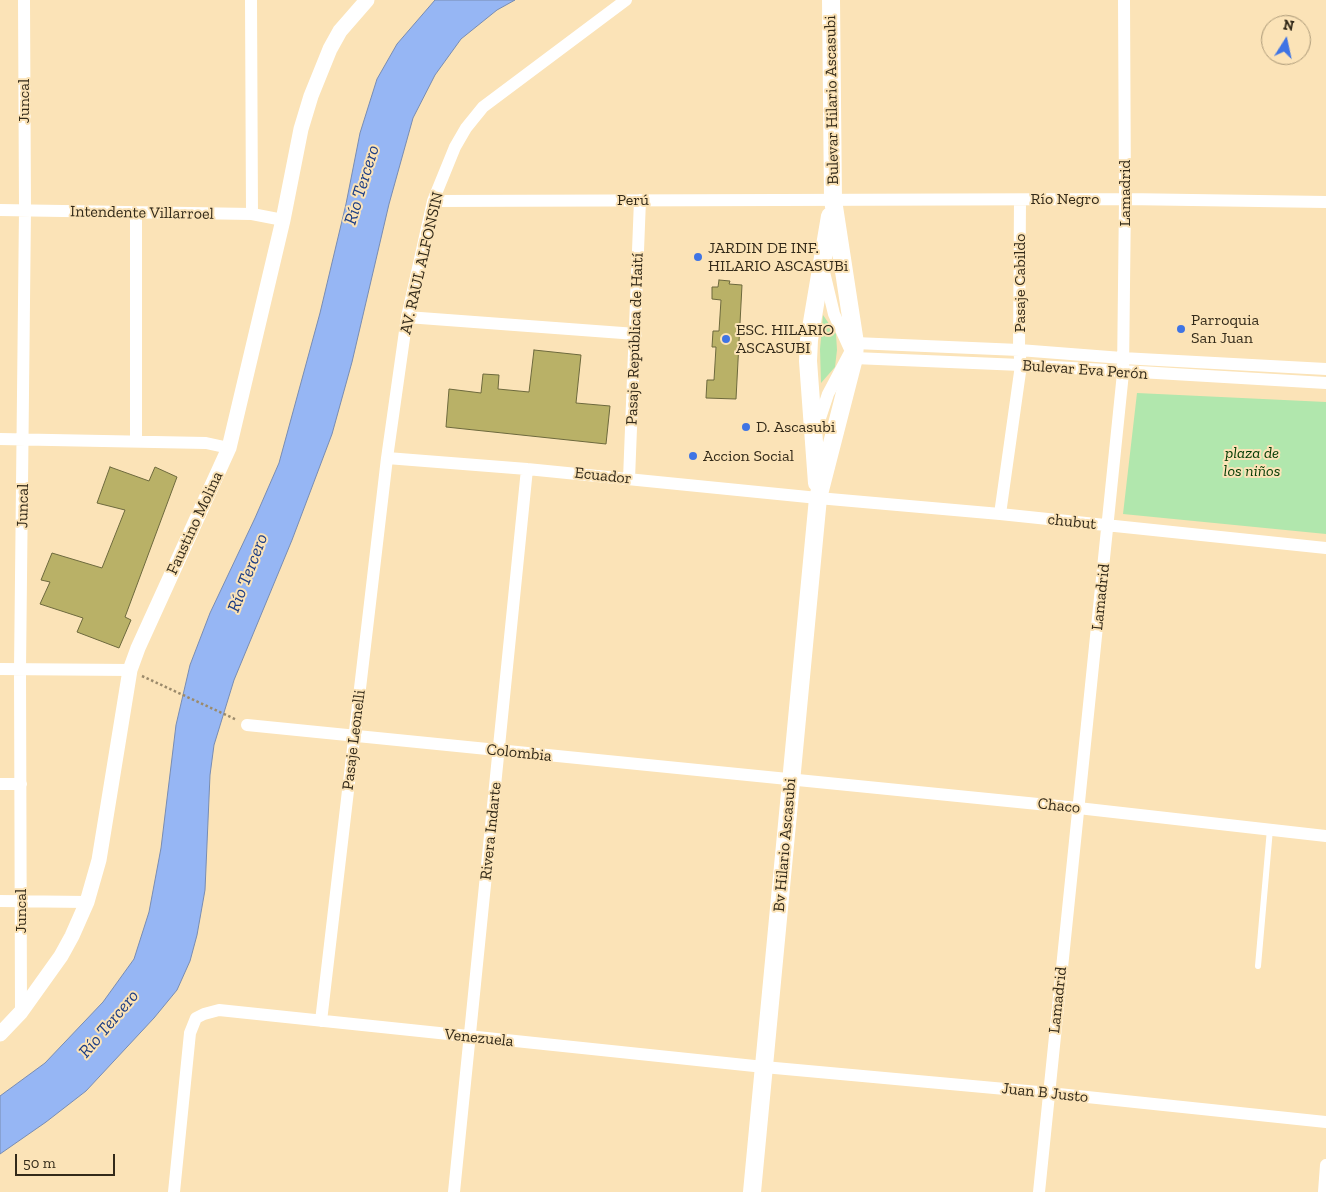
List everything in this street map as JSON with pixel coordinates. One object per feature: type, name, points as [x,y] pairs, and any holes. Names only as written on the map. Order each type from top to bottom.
[{"type":"main road","name":"Bulevar Hilario Ascasubi","points":[[818,498],[853,351],[833,200],[831,0]]},
{"type":"main road","name":"Bulevar Hilario Ascasubi","points":[[818,498],[808,361],[809,340],[833,200]]},
{"type":"main road","name":"Bv Hilario Ascasubi","points":[[752,1192],[818,498]]},
{"type":"street","name":"Juncal","points":[[11,1018],[21,901],[20,669],[24,439],[24,0]]},
{"type":"street","points":[[251,0],[252,214]]},
{"type":"street","name":"Faustino Molina","points":[[0,1034],[61,956],[87,902],[99,860],[130,670],[138,648],[229,448],[283,220],[300,129],[311,96],[340,31],[367,0]]},
{"type":"street","name":"AV. RAUL ALFONSIN","points":[[387,458],[407,317],[433,201],[455,147],[466,128],[483,108],[626,0]]},
{"type":"street","name":"Lamadrid","points":[[1038,1192],[1123,373],[1126,199],[1124,0]]},
{"type":"street","name":"Río Negro","points":[[833,200],[1126,199],[1326,202]]},
{"type":"street","name":"Pasaje República de Haití","points":[[629,479],[640,200]]},
{"type":"street","name":"Perú","points":[[433,201],[833,200]]},
{"type":"street","name":"Pasaje Cabildo","points":[[1000,514],[1021,365],[1019,350],[1020,200]]},
{"type":"street","name":"Intendente Villarroel","points":[[0,210],[252,214],[283,220]]},
{"type":"street","points":[[136,213],[136,441]]},
{"type":"street","points":[[813,437],[828,394],[853,351],[834,314],[822,263]]},
{"type":"street","points":[[407,317],[636,334]]},
{"type":"street","name":"Bulevar Eva Perón","points":[[853,351],[1019,350],[1122,358],[1326,369]]},
{"type":"street","name":"Bulevar Eva Perón","points":[[853,351],[1123,373],[1326,383]]},
{"type":"street","points":[[0,439],[206,443],[229,448]]},
{"type":"street","name":"Ecuador","points":[[387,458],[528,469],[818,498]]},
{"type":"street","name":"Pasaje Leonelli","points":[[321,1021],[387,458]]},
{"type":"street","name":"Rivera Indarte","points":[[454,1192],[528,469]]},
{"type":"street","name":"chubut","points":[[818,498],[1000,514],[1326,548]]},
{"type":"street","points":[[0,669],[130,670]]},
{"type":"street","name":"Colombia","points":[[248,725],[791,780]]},
{"type":"street","name":"Chaco","points":[[791,780],[1078,808],[1326,836]]},
{"type":"street","points":[[0,784],[21,784]]},
{"type":"street","points":[[0,901],[87,902]]},
{"type":"street","name":"Venezuela","points":[[174,1192],[190,1033],[196,1018],[219,1010],[764,1067]]},
{"type":"street","name":"Juan B Justo","points":[[764,1067],[1049,1093],[1326,1122]]},
{"type":"street","points":[[1324,1192],[1326,1165]]},
{"type":"lane","points":[[1258,966],[1270,829]]},
{"type":"path","points":[[130,670],[248,725]]},
{"type":"green space","points":[[823,315],[836,334],[837,350],[835,367],[821,383],[820,349]]},
{"type":"green space","name":"plaza de los niños","points":[[1137,393],[1326,402],[1326,534],[1123,514]]},
{"type":"water","name":"Río Tercero","points":[[435,0],[515,0],[497,10],[461,39],[435,75],[413,118],[389,204],[352,362],[332,434],[292,540],[234,680],[214,745],[210,775],[205,890],[190,961],[177,990],[154,1018],[86,1091],[0,1154],[0,1096],[45,1063],[103,1002],[134,959],[149,912],[161,848],[176,725],[190,665],[210,613],[279,463],[320,313],[346,204],[360,133],[377,79],[397,44]]},
{"type":"building","name":"ESC. HILARIO ASCASUBI","points":[[719,280],[730,281],[729,284],[742,285],[736,399],[706,398],[707,380],[714,380],[716,347],[712,347],[713,331],[719,331],[721,300],[712,299],[712,287],[718,287]]},
{"type":"building","points":[[534,350],[581,355],[576,403],[610,406],[606,444],[446,427],[449,389],[481,393],[483,374],[499,375],[498,389],[529,392]]},
{"type":"building","points":[[110,467],[149,481],[155,467],[177,477],[125,617],[131,620],[119,648],[77,632],[83,618],[40,604],[50,582],[41,580],[52,553],[102,568],[125,510],[97,503]]},
{"type":"place","name":"JARDIN DE INF. HILARIO ASCASUBi","points":[[698,257]]},
{"type":"place","name":"Parroquia San Juan","points":[[1181,329]]},
{"type":"place","name":"ESC. HILARIO ASCASUBI","points":[[726,339]]},
{"type":"place","name":"D. Ascasubi","points":[[746,427]]},
{"type":"place","name":"Accion Social","points":[[693,456]]}]
